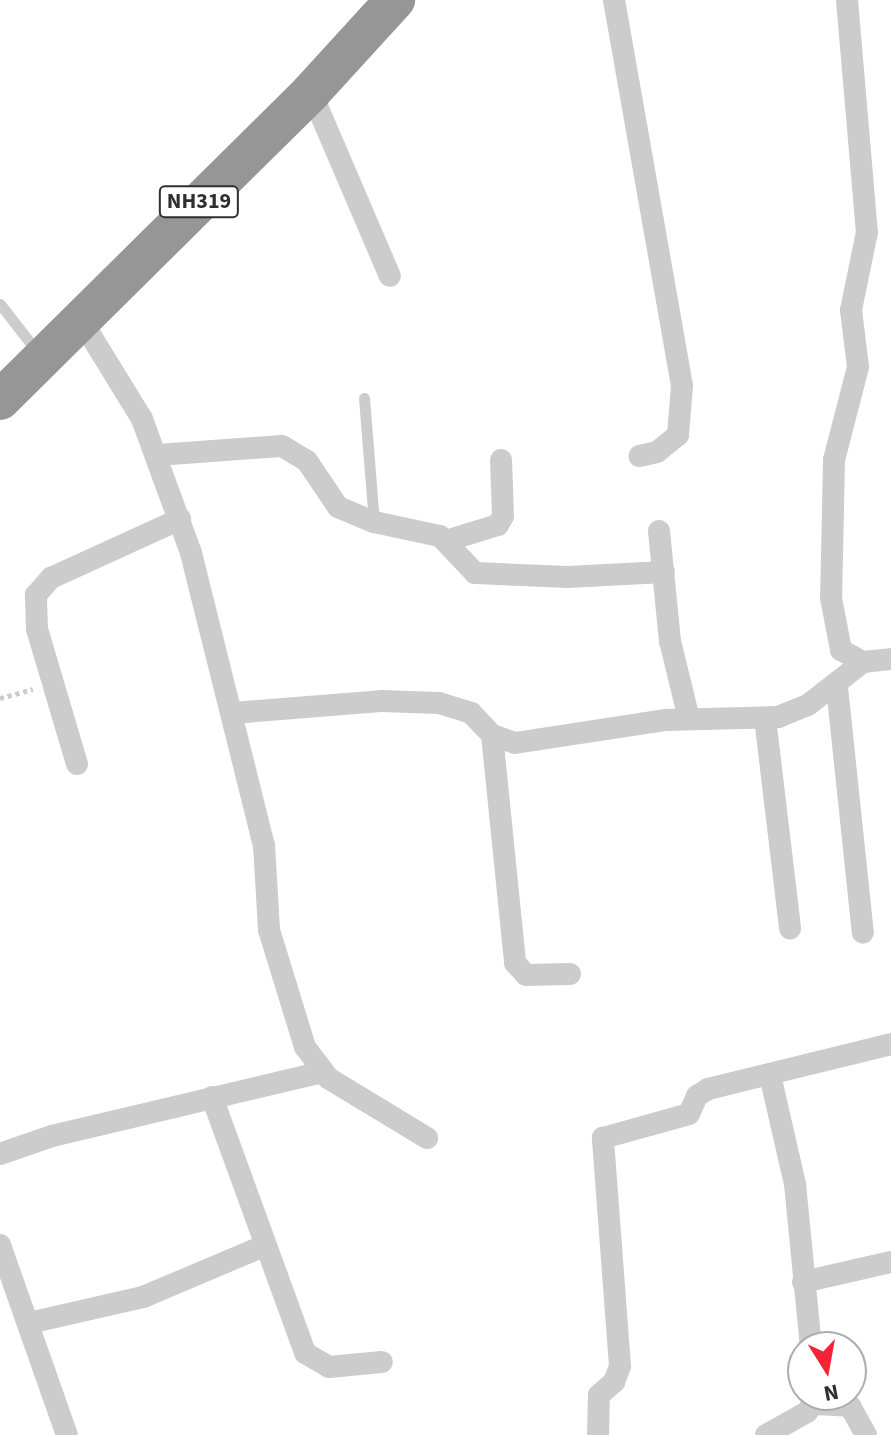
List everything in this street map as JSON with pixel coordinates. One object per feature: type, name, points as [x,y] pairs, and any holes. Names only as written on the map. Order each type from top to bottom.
[{"type":"highway","name":"NH319","points":[[0,400],[83,323],[311,92],[395,0]]},
{"type":"street","points":[[614,0],[682,386],[678,435],[657,452],[639,456]]},
{"type":"street","points":[[847,0],[867,232],[852,292],[858,367],[834,460],[830,567],[836,637],[850,659],[863,662],[891,659]]},
{"type":"street","points":[[311,92],[390,276]]},
{"type":"street","points":[[83,323],[158,455],[180,519],[233,713],[264,845],[265,900],[279,972],[305,1047],[322,1072],[351,1095],[427,1138]]},
{"type":"street","points":[[158,455],[282,446],[307,461],[338,507],[374,522],[449,540],[498,525],[503,516],[501,460]]},
{"type":"street","points":[[77,764],[37,629],[36,595],[41,585],[180,519]]},
{"type":"street","points":[[659,531],[670,641],[689,719]]},
{"type":"street","points":[[449,540],[467,569],[487,575],[664,572]]},
{"type":"street","points":[[233,713],[415,701],[458,707],[492,735],[515,743],[689,719],[765,718],[808,705],[837,687],[863,662]]},
{"type":"street","points":[[837,687],[863,933]]},
{"type":"street","points":[[765,718],[790,929]]},
{"type":"street","points":[[492,735],[515,963],[526,975],[570,974]]},
{"type":"street","points":[[598,1435],[599,1395],[614,1382],[620,1366],[603,1138],[689,1114],[697,1096],[708,1089],[891,1044]]},
{"type":"street","points":[[0,1154],[212,1097],[322,1072]]},
{"type":"street","points":[[770,1075],[795,1184],[809,1331]]},
{"type":"street","points":[[212,1097],[264,1246],[311,1360],[329,1367],[382,1362]]},
{"type":"street","points":[[0,1245],[67,1435]]},
{"type":"street","points":[[29,1323],[116,1306],[264,1246]]},
{"type":"street","points":[[803,1282],[891,1262]]},
{"type":"street","points":[[766,1435],[801,1411]]},
{"type":"street","points":[[853,1411],[866,1435]]},
{"type":"lane","points":[[0,304],[43,359]]},
{"type":"lane","points":[[364,398],[374,522]]},
{"type":"path","points":[[0,698],[53,685]]}]
